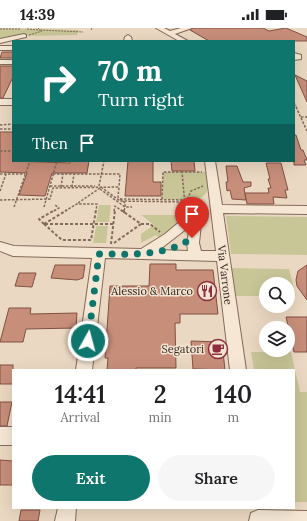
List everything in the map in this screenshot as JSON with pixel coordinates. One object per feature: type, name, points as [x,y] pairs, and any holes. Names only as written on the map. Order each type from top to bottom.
[{"type":"street","points":[[159,28],[182,40]]},
{"type":"street","points":[[170,33],[189,28]]},
{"type":"street","points":[[0,41],[24,36]]},
{"type":"street","points":[[0,48],[12,48]]},
{"type":"street","points":[[0,62],[12,62]]},
{"type":"street","points":[[0,102],[12,102]]},
{"type":"street","name":"Via Varrone","points":[[146,254],[169,237],[190,206],[209,193],[210,162]]},
{"type":"street","name":"Via Varrone","points":[[210,182],[216,208],[238,369]]},
{"type":"street","points":[[197,255],[192,246],[192,238],[196,224],[190,206],[209,202],[216,208],[307,210]]},
{"type":"street","points":[[146,254],[172,249],[192,238]]},
{"type":"street","points":[[0,246],[13,251],[107,249],[146,254],[222,256]]},
{"type":"street","points":[[84,369],[107,249]]},
{"type":"street","points":[[0,436],[12,436]]},
{"type":"street","points":[[65,521],[67,509]]},
{"type":"street","points":[[257,516],[307,521]]},
{"type":"path","points":[[38,28],[44,30]]},
{"type":"path","points":[[24,36],[44,30],[84,30]]},
{"type":"path","points":[[295,104],[307,131]]},
{"type":"path","points":[[301,117],[307,117]]},
{"type":"path","points":[[0,125],[12,124]]},
{"type":"path","points":[[0,132],[3,125]]},
{"type":"path","points":[[1,129],[12,129]]},
{"type":"path","points":[[0,151],[12,151]]},
{"type":"path","points":[[14,207],[30,162]]},
{"type":"path","points":[[44,207],[57,162]]},
{"type":"path","points":[[44,224],[100,188],[104,162]]},
{"type":"path","points":[[162,199],[163,172],[196,172]]},
{"type":"path","points":[[182,172],[190,206]]},
{"type":"path","points":[[0,174],[25,174]]},
{"type":"path","points":[[0,191],[6,174]]},
{"type":"path","points":[[53,174],[120,174],[118,197],[123,201],[125,207],[124,213]]},
{"type":"path","points":[[61,187],[63,174]]},
{"type":"path","points":[[72,187],[74,174]]},
{"type":"path","points":[[190,206],[191,191],[210,182]]},
{"type":"path","points":[[50,186],[100,188],[119,186]]},
{"type":"path","points":[[0,200],[50,199],[53,188],[61,187]]},
{"type":"path","points":[[100,188],[123,201],[190,206]]},
{"type":"path","points":[[100,188],[125,207],[132,208]]},
{"type":"path","points":[[120,199],[162,199],[190,206]]},
{"type":"path","points":[[55,205],[59,208],[39,220],[62,240],[91,240],[97,204],[77,204]]},
{"type":"path","points":[[107,249],[115,206],[141,224],[150,224],[163,234]]},
{"type":"path","points":[[44,224],[112,224]]},
{"type":"path","points":[[107,249],[141,224]]},
{"type":"shaded area","points":[[0,28],[79,30],[77,35],[22,36],[0,40]]},
{"type":"shaded area","points":[[163,172],[209,172],[207,192],[203,197],[197,199],[162,199]]},
{"type":"shaded area","points":[[99,205],[111,205],[109,222],[96,222]]},
{"type":"shaded area","points":[[141,215],[186,215],[187,217],[159,237],[156,235],[141,243],[141,234],[154,225]]},
{"type":"shaded area","points":[[226,216],[307,217],[307,255],[231,254]]},
{"type":"shaded area","points":[[96,226],[108,226],[106,243],[93,243]]},
{"type":"shaded area","points":[[231,268],[289,269],[291,277],[259,277],[259,296],[235,296]]},
{"type":"shaded area","points":[[251,352],[259,352],[259,357],[292,357],[295,369],[254,369]]},
{"type":"shaded area","points":[[295,370],[300,392],[307,392],[307,502],[295,502]]},
{"type":"building","points":[[193,28],[263,28],[269,31],[286,28],[307,37],[307,41],[207,40],[190,30]]},
{"type":"building","points":[[2,52],[12,52],[12,58],[0,58]]},
{"type":"building","points":[[0,66],[12,66],[12,79],[3,98],[0,98]]},
{"type":"building","points":[[295,75],[307,81],[307,102]]},
{"type":"building","points":[[0,132],[12,132],[12,162],[89,162],[87,173],[52,173],[45,196],[19,195],[27,173],[0,172]]},
{"type":"building","points":[[296,135],[301,150],[303,150],[307,160],[304,160],[306,165],[294,165]]},
{"type":"building","points":[[128,162],[153,162],[153,182],[161,182],[161,196],[125,196]]},
{"type":"building","points":[[171,162],[194,162],[195,171],[172,171]]},
{"type":"building","points":[[266,163],[281,163],[288,190],[285,190],[287,198],[273,197],[274,204],[247,204],[245,193],[269,193],[268,188],[271,188]]},
{"type":"building","points":[[226,166],[237,166],[243,182],[251,182],[251,186],[244,188],[246,200],[232,199],[230,190],[227,191],[226,182],[228,182]]},
{"type":"building","points":[[150,264],[176,264],[176,270],[213,270],[218,314],[180,314],[180,323],[175,323],[176,368],[107,369],[108,358],[105,358],[110,286],[149,286]]},
{"type":"building","points":[[55,265],[85,265],[83,278],[77,280],[51,278]]},
{"type":"building","points":[[307,265],[307,300],[297,286],[296,280],[298,271]]},
{"type":"building","points":[[19,273],[36,273],[32,287],[15,286]]},
{"type":"building","points":[[9,308],[31,308],[30,314],[77,313],[76,328],[26,329],[23,342],[0,342]]},
{"type":"building","points":[[286,317],[307,317],[307,352],[295,352],[295,321],[287,321]]},
{"type":"building","points":[[191,341],[222,342],[225,369],[193,369]]},
{"type":"building","points":[[0,365],[13,365],[12,384],[0,384]]},
{"type":"building","points":[[0,402],[12,402],[7,426],[0,426]]},
{"type":"building","points":[[0,460],[12,461],[12,485],[0,485]]},
{"type":"building","points":[[21,510],[40,510],[38,521],[19,521]]},
{"type":"place","name":"Alessio & Marco","points":[[207,291]]},
{"type":"place","name":"Segatori","points":[[218,349]]},
{"type":"route","points":[[88,341],[99,254],[149,254],[172,249],[192,238]]}]
